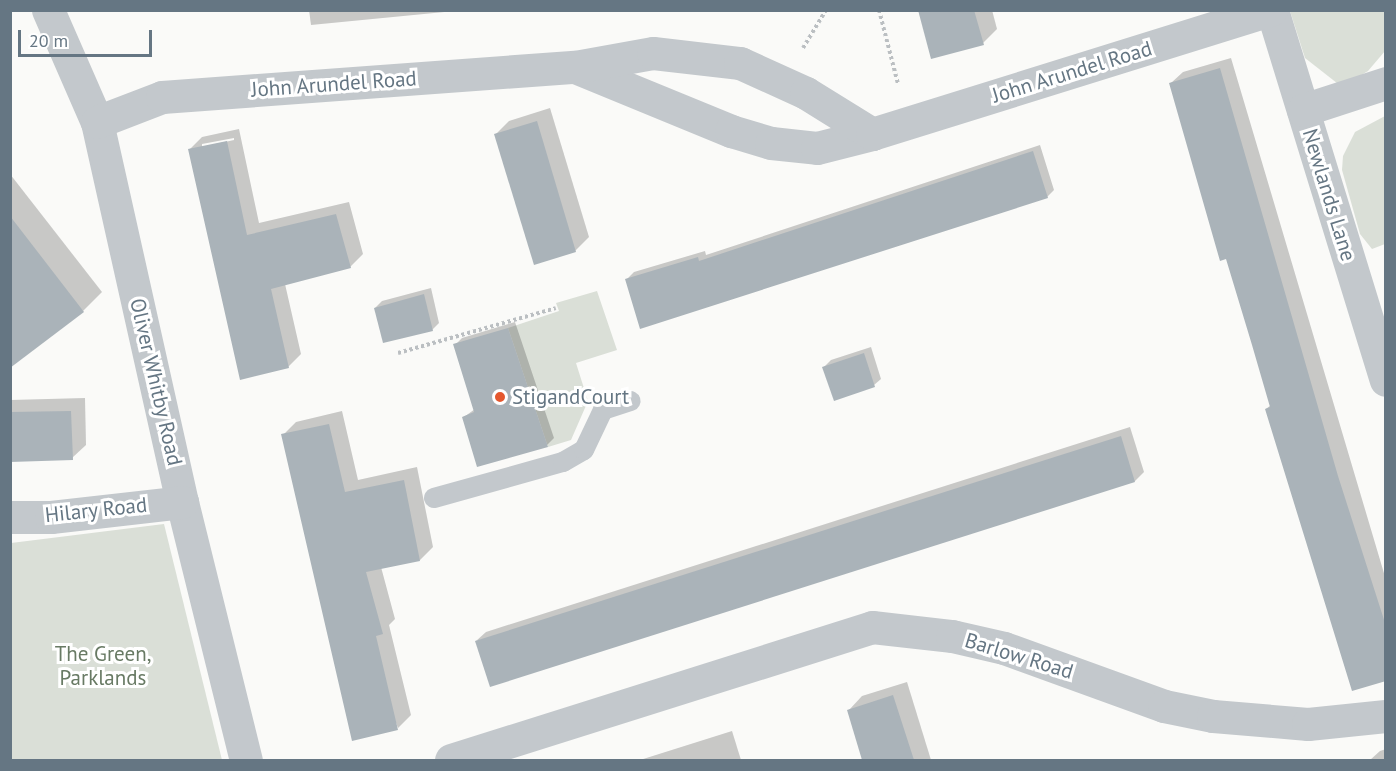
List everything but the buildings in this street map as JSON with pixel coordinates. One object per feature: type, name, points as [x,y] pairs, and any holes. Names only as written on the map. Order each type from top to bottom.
[{"type":"street","name":"Oliver Whitby Road","points":[[48,10],[97,122],[182,502],[246,760]]},
{"type":"street","name":"John Arundel Road","points":[[575,67],[731,131],[771,143],[817,148],[909,123],[1272,10]]},
{"type":"street","name":"Newlands Lane","points":[[1272,10],[1386,380]]},
{"type":"street","name":"John Arundel Road","points":[[97,122],[162,97],[575,67],[653,53],[740,63],[806,93],[872,134]]},
{"type":"street","points":[[1303,110],[1386,83]]},
{"type":"street","name":"Hilary Road","points":[[10,517],[51,517],[182,502]]},
{"type":"street","name":"Barlow Road","points":[[451,760],[872,627],[952,636],[1004,648],[1164,706],[1213,717],[1308,724],[1386,716]]},
{"type":"lane","points":[[434,498],[563,462],[584,450],[603,410],[631,401]]},
{"type":"path","points":[[879,10],[909,123]]},
{"type":"path","points":[[398,354],[556,308]]},
{"type":"green space","points":[[1290,11],[1385,11],[1385,51],[1368,71],[1342,87],[1305,58]]},
{"type":"green space","points":[[1385,116],[1385,244],[1372,249],[1360,234],[1342,170],[1343,156],[1355,132]]},
{"type":"green space","points":[[597,291],[617,350],[576,363],[588,401],[571,440],[548,447],[508,328],[559,311],[556,303]]},
{"type":"green space","name":"The Green, Parklands","points":[[164,524],[222,760],[11,760],[11,543]]},
{"type":"place","name":"StigandCourt","points":[[500,397]]}]
